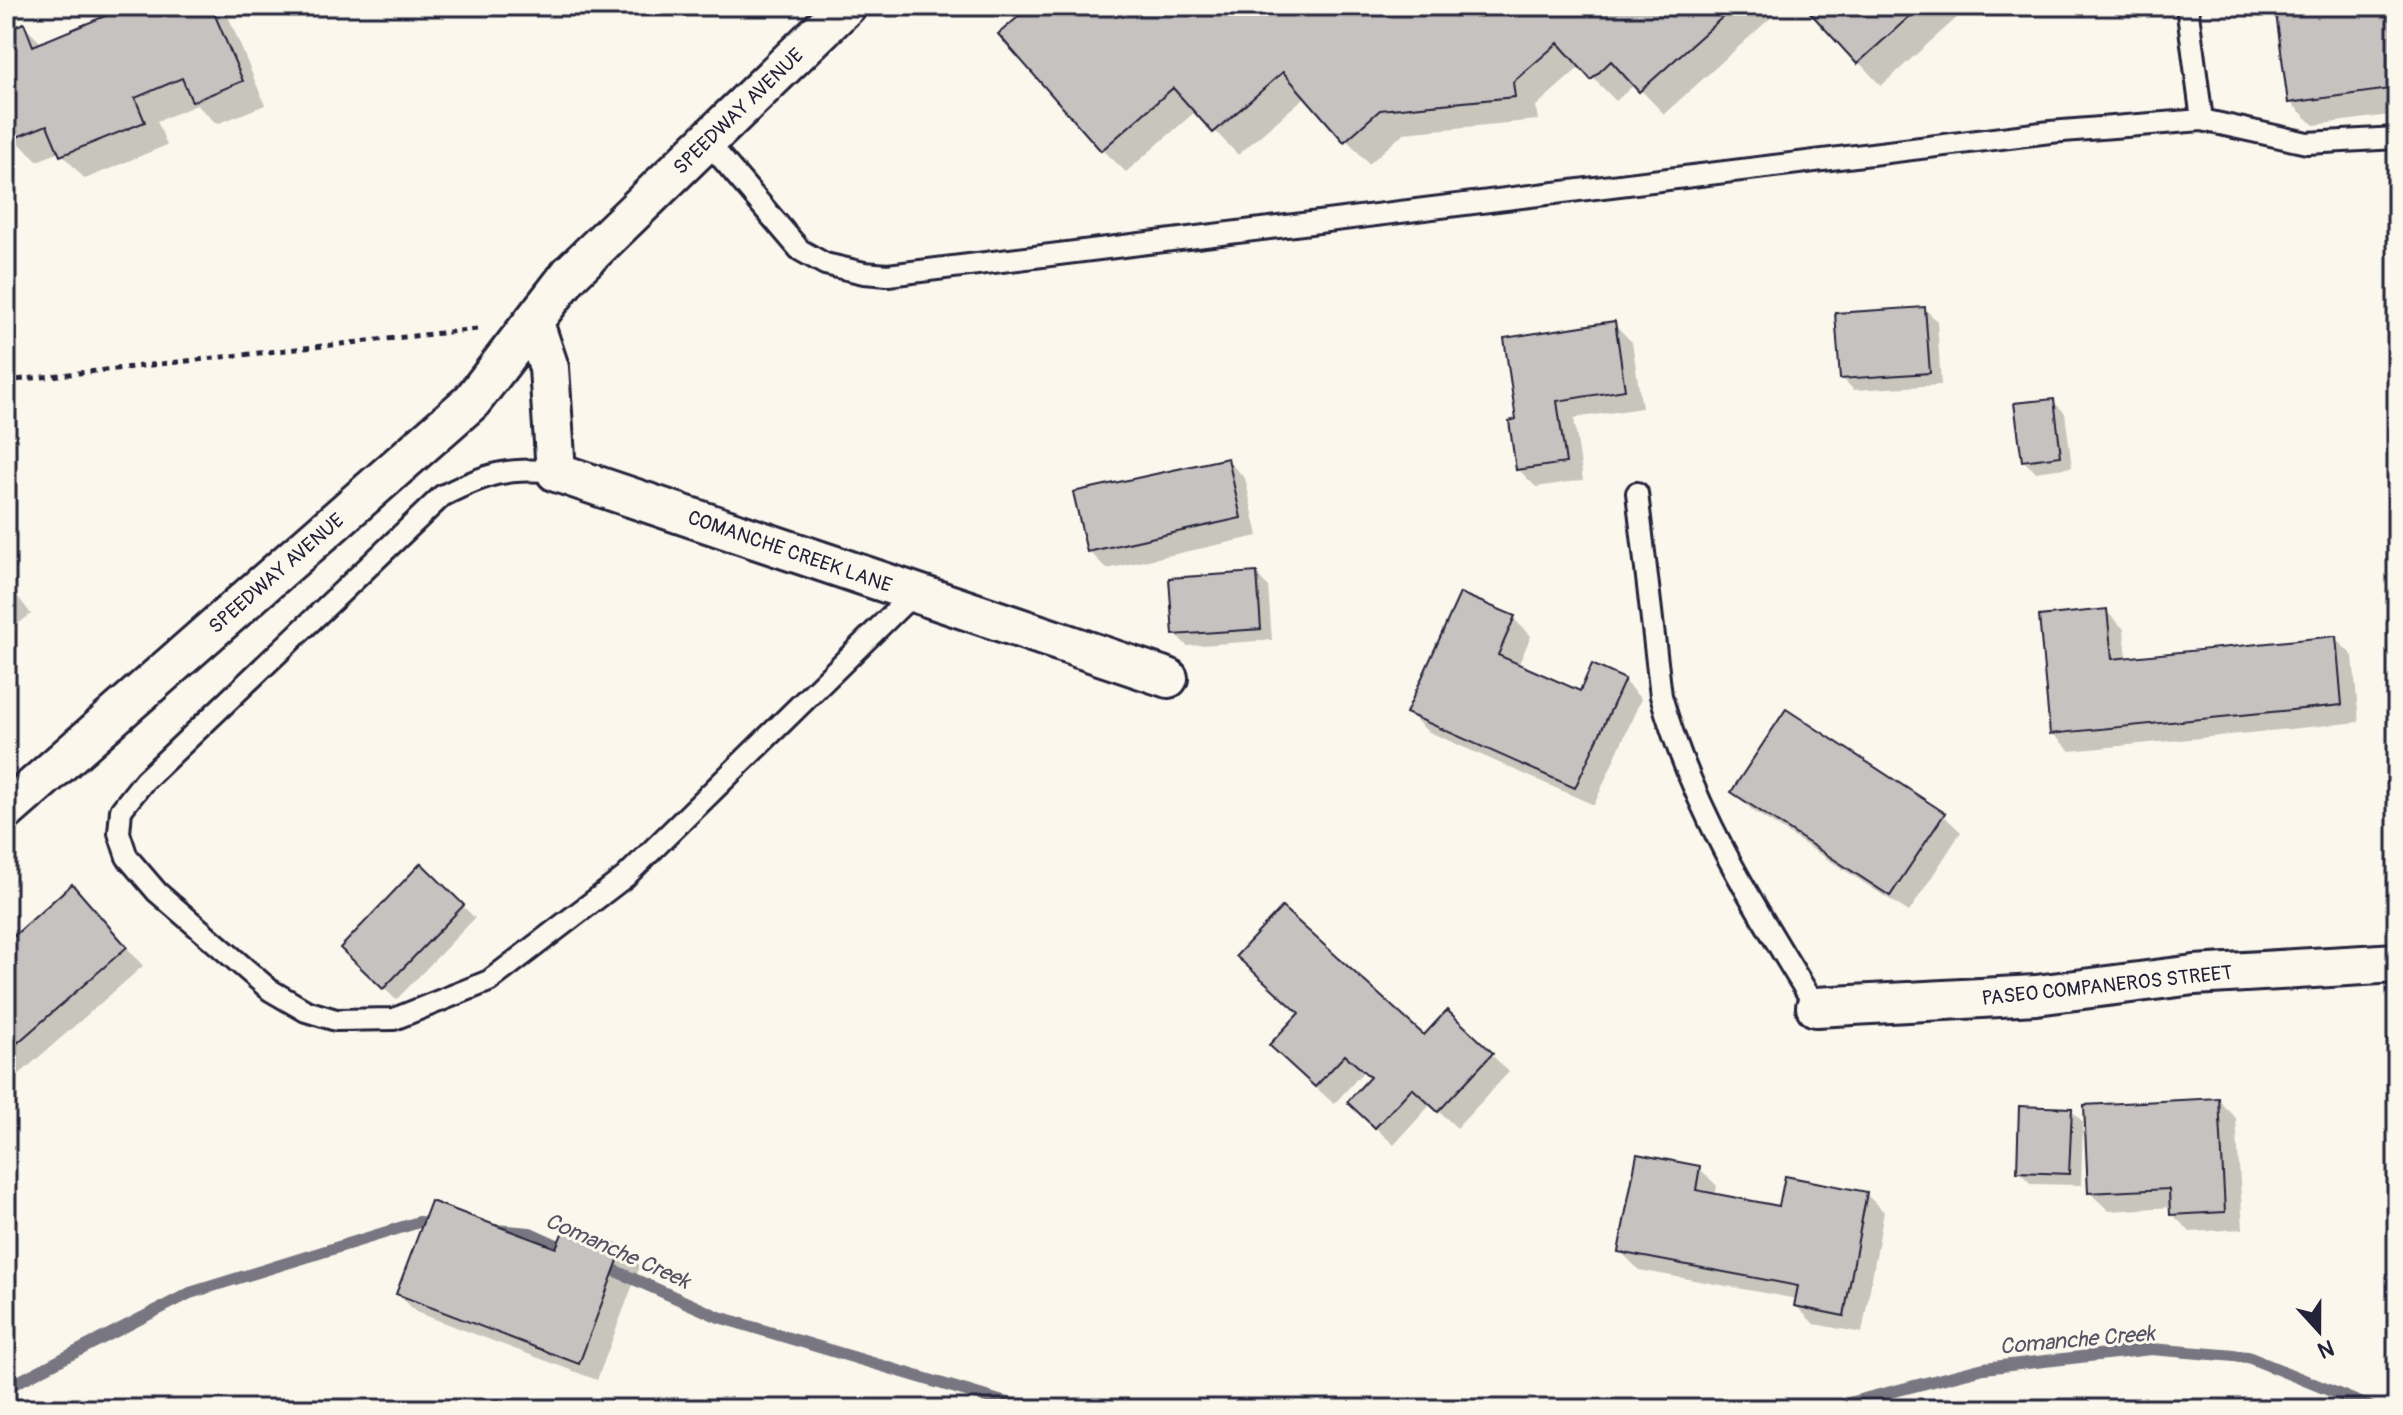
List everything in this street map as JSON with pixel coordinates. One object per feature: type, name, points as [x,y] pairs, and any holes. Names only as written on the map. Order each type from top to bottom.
[{"type":"street","name":"SPEEDWAY AVENUE","points":[[6,811],[472,401],[570,274],[846,6]]},
{"type":"street","points":[[534,323],[549,368],[556,472]]},
{"type":"street","name":"COMANCHE CREEK LANE","points":[[556,472],[1168,678]]},
{"type":"street","name":"PASEO COMPANEROS STREET","points":[[1816,1007],[2036,995],[2194,975],[2397,963]]},
{"type":"lane","points":[[2187,6],[2202,120]]},
{"type":"lane","points":[[707,141],[800,250],[825,264],[888,275],[2050,132],[2202,120],[2307,143],[2397,138]]},
{"type":"lane","points":[[556,472],[519,468],[476,479],[442,496],[144,781],[121,810],[119,833],[127,857],[157,892],[270,990],[306,1011],[336,1020],[394,1019],[489,981],[625,877],[914,593]]},
{"type":"lane","points":[[1637,493],[1661,696],[1668,721],[1693,788],[1740,883],[1816,1007]]},
{"type":"path","points":[[6,381],[534,323]]},
{"type":"building","points":[[129,6],[211,6],[243,81],[192,102],[182,78],[135,98],[145,122],[60,156],[47,125],[12,139],[6,124],[6,30],[24,23],[33,46]]},
{"type":"building","points":[[1031,6],[1735,6],[1639,92],[1611,61],[1591,80],[1558,43],[1513,82],[1515,97],[1380,110],[1344,142],[1283,72],[1213,133],[1173,88],[1101,151],[998,34]]},
{"type":"building","points":[[1804,6],[1921,6],[1857,64]]},
{"type":"building","points":[[2275,6],[2397,6],[2397,88],[2288,103]]},
{"type":"building","points":[[1925,307],[1930,373],[1840,379],[1835,313]]},
{"type":"building","points":[[1615,321],[1625,390],[1557,401],[1566,463],[1516,470],[1509,421],[1516,419],[1504,338]]},
{"type":"building","points":[[2054,399],[2061,456],[2022,461],[2014,403]]},
{"type":"building","points":[[1228,458],[1241,518],[1087,552],[1073,492]]},
{"type":"building","points":[[1257,572],[1261,629],[1173,635],[1169,578]]},
{"type":"building","points":[[1460,593],[1515,616],[1498,655],[1580,691],[1592,664],[1625,679],[1575,788],[1406,713]]},
{"type":"building","points":[[2107,609],[2112,659],[2336,636],[2342,705],[2050,734],[2039,616]]},
{"type":"building","points":[[1786,709],[1945,813],[1890,896],[1731,792]]},
{"type":"building","points":[[421,863],[464,905],[383,989],[340,948]]},
{"type":"building","points":[[72,884],[127,947],[6,1053],[6,943]]},
{"type":"building","points":[[1282,907],[1424,1035],[1447,1010],[1493,1053],[1438,1112],[1412,1088],[1375,1128],[1347,1102],[1370,1077],[1345,1055],[1315,1087],[1269,1045],[1299,1013],[1236,956]]},
{"type":"building","points":[[2219,1098],[2225,1212],[2170,1215],[2169,1189],[2088,1193],[2084,1105]]},
{"type":"building","points":[[2019,1106],[2072,1108],[2069,1174],[2017,1172]]},
{"type":"building","points":[[1637,1154],[1700,1166],[1696,1190],[1779,1206],[1785,1176],[1867,1192],[1844,1316],[1794,1306],[1798,1286],[1618,1252]]},
{"type":"building","points":[[431,1201],[556,1248],[566,1224],[623,1247],[579,1364],[396,1294]]},
{"type":"waterway","name":"Comanche Creek","points":[[6,1388],[190,1293],[419,1222],[437,1224]]},
{"type":"waterway","name":"Comanche Creek","points":[[495,1230],[530,1233],[572,1252]]},
{"type":"waterway","name":"Comanche Creek","points":[[600,1264],[719,1317],[1003,1402],[1040,1409]]},
{"type":"waterway","name":"Comanche Creek","points":[[1825,1409],[1984,1368],[2151,1349],[2248,1357],[2375,1409]]}]
